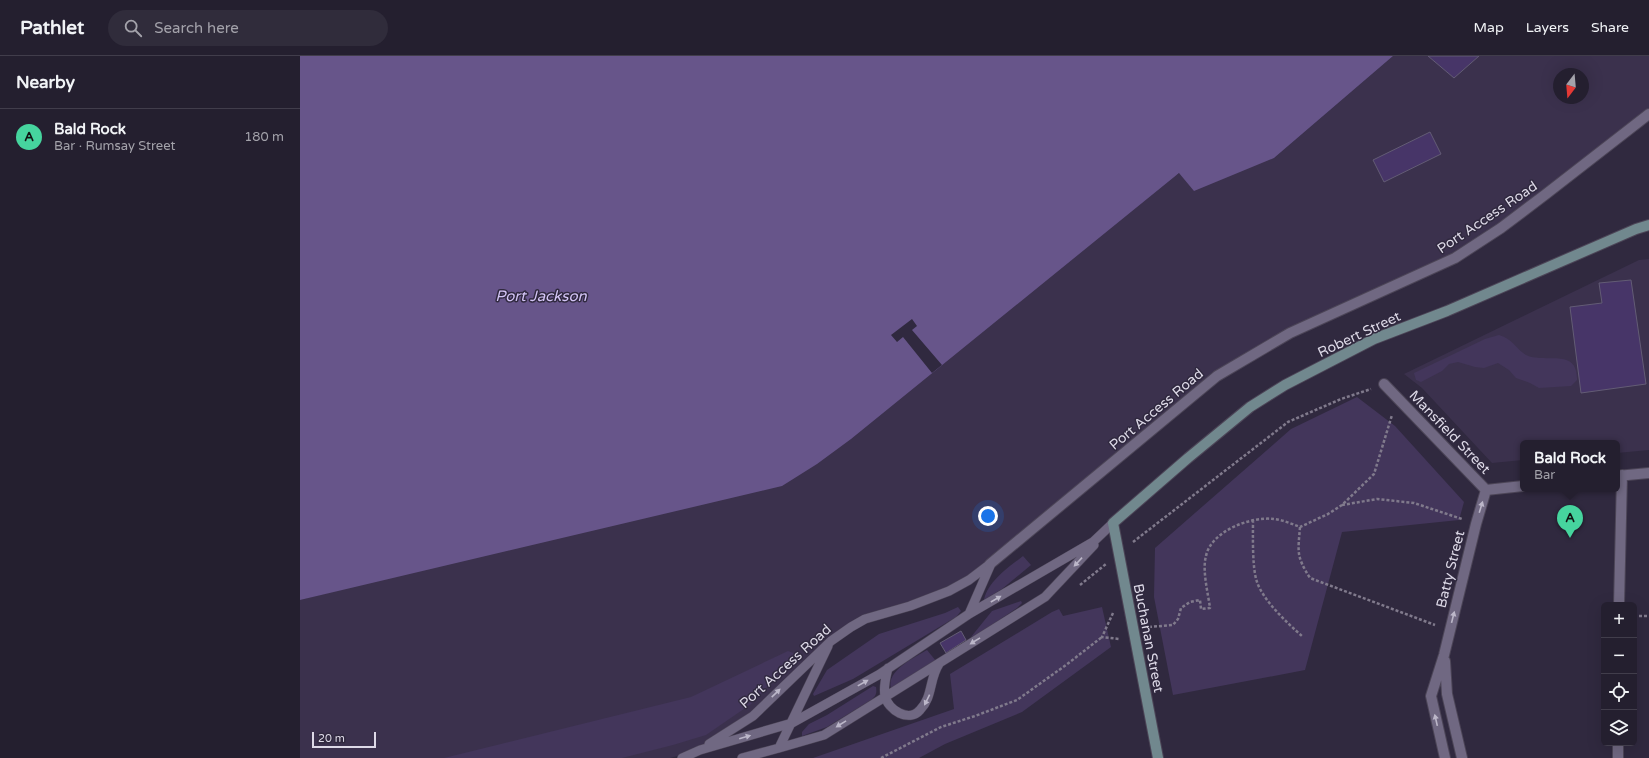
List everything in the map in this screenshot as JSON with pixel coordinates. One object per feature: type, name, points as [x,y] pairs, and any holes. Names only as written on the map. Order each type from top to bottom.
[{"type":"street","name":"Port Access Road","points":[[990,564],[1217,376],[1290,333],[1455,258],[1501,228],[1649,114]]},
{"type":"street","name":"Robert Street","points":[[1114,524],[1188,458],[1244,412],[1284,385],[1374,339],[1447,311],[1636,229],[1649,225]]},
{"type":"street","name":"Mansfield Street","points":[[1384,384],[1486,490],[1520,486]]},
{"type":"street","points":[[1620,476],[1649,473]]},
{"type":"street","name":"Batty Street","points":[[1445,758],[1431,696],[1444,655],[1476,524],[1486,490]]},
{"type":"street","points":[[1619,492],[1619,602]]},
{"type":"street","name":"Buchanan Street","points":[[1114,524],[1118,553],[1158,758]]},
{"type":"street","name":"Batty Street","points":[[1444,655],[1447,694],[1462,758]]},
{"type":"street","points":[[1618,746],[1618,758]]},
{"type":"lane","points":[[682,758],[700,750],[792,723],[888,668],[969,614],[1093,542],[1114,524]]},
{"type":"lane","points":[[742,758],[824,735],[1045,598],[1114,524]]},
{"type":"lane","points":[[969,614],[990,564]]},
{"type":"lane","name":"Port Access Road","points":[[700,750],[753,716],[831,641],[851,627],[865,619],[910,606],[949,591],[969,580],[990,564]]},
{"type":"lane","points":[[779,748],[831,641]]},
{"type":"lane","points":[[888,668],[885,681],[885,697],[892,710],[897,713],[909,715],[919,712],[929,697],[934,674],[940,663]]},
{"type":"path","points":[[1118,553],[1288,422],[1341,399],[1384,384]]},
{"type":"path","points":[[1133,629],[1173,625],[1178,619],[1181,608],[1190,602],[1200,600],[1201,609],[1210,608],[1206,556],[1212,543],[1222,534],[1241,523],[1253,520],[1274,519],[1300,527],[1328,514],[1342,505],[1374,474],[1387,429]]},
{"type":"path","points":[[1342,505],[1377,499],[1414,503],[1476,524]]},
{"type":"path","points":[[1253,520],[1254,571],[1257,582],[1269,602],[1291,627],[1302,636]]},
{"type":"path","points":[[1300,527],[1298,549],[1300,562],[1310,578],[1450,630]]},
{"type":"path","points":[[1637,616],[1649,616]]},
{"type":"path","points":[[881,758],[941,727],[1017,700],[1066,666],[1102,637]]},
{"type":"shaded area","points":[[1393,56],[1649,56],[1649,114],[1455,258],[1290,333],[1217,376],[969,580],[851,627],[753,716],[700,750],[670,758],[300,758],[300,600],[371,582],[1180,173],[1274,158]]},
{"type":"shaded area","points":[[1649,259],[1649,450],[1620,453],[1620,440],[1520,440],[1520,460],[1492,463],[1422,388],[1404,374],[1639,260]]},
{"type":"shaded area","points":[[1499,335],[1508,339],[1526,355],[1542,358],[1559,358],[1572,363],[1576,370],[1577,380],[1571,386],[1539,388],[1516,378],[1509,370],[1498,363],[1484,368],[1458,362],[1449,364],[1442,371],[1421,382],[1416,380],[1414,373],[1485,339]]},
{"type":"shaded area","points":[[1357,397],[1395,426],[1464,502],[1459,520],[1342,532],[1305,670],[1173,695],[1154,597],[1155,548],[1291,429]]},
{"type":"shaded area","points":[[1023,556],[1031,565],[1002,589],[984,600],[986,593],[994,581]]},
{"type":"shaded area","points":[[1021,601],[1022,603],[1017,608],[977,635],[971,637],[992,611]]},
{"type":"shaded area","points":[[958,607],[961,611],[956,617],[853,679],[814,696],[813,694],[827,670],[879,634],[945,613]]},
{"type":"shaded area","points":[[1102,607],[1111,647],[1022,712],[945,744],[919,758],[813,758],[954,709],[950,674],[1052,612],[1059,609],[1063,616]]},
{"type":"shaded area","points":[[927,650],[936,661],[891,688],[893,676],[897,670]]},
{"type":"shaded area","points":[[788,651],[796,654],[754,702],[706,735],[622,758],[444,758],[691,697]]},
{"type":"shaded area","points":[[873,686],[876,687],[876,693],[871,700],[827,727],[802,736],[802,732],[809,724],[827,715]]},
{"type":"water","name":"Port Jackson","points":[[300,56],[1393,56],[1274,158],[1194,191],[1179,173],[851,439],[817,464],[782,486],[300,600]]},
{"type":"pier","points":[[912,319],[917,326],[912,330],[942,365],[932,373],[903,337],[897,342],[891,335]]},
{"type":"building","points":[[1428,56],[1479,56],[1454,78]]},
{"type":"building","points":[[1430,132],[1441,154],[1384,182],[1373,160]]},
{"type":"building","points":[[1631,280],[1646,384],[1581,393],[1570,307],[1602,303],[1599,283]]},
{"type":"building","points":[[961,631],[966,640],[946,653],[940,643]]},
{"type":"place","name":"Bald Rock","points":[[1570,538]]}]
